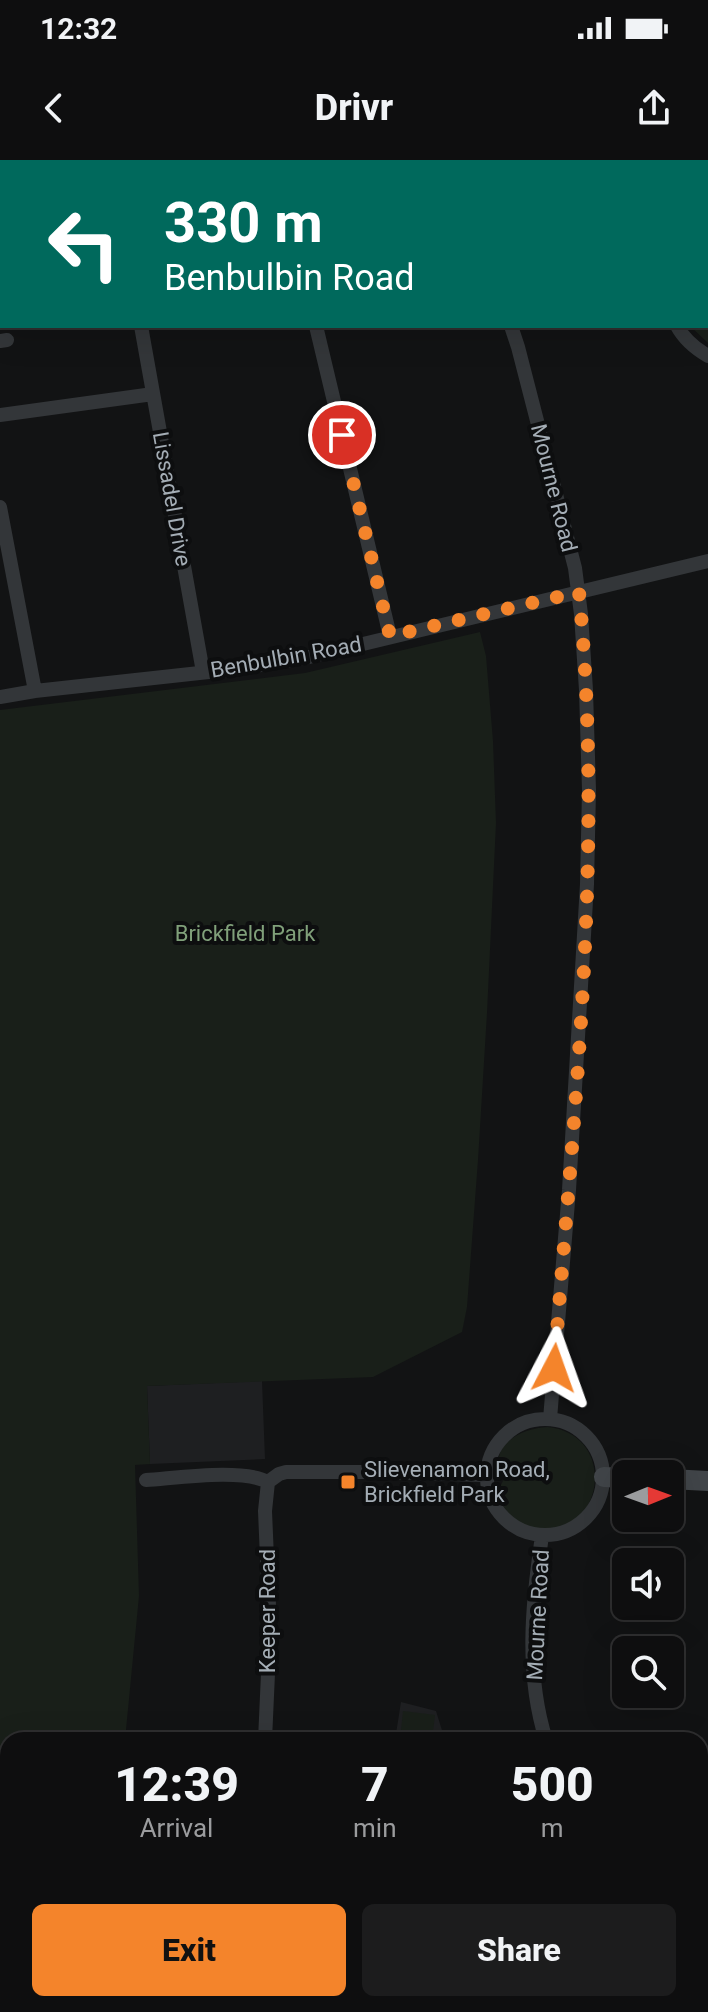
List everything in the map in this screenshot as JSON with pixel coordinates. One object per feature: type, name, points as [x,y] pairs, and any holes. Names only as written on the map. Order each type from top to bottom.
[{"type":"street","name":"Lissadel Drive","points":[[141,328],[203,672]]},
{"type":"street","points":[[316,328],[390,636]]},
{"type":"street","name":"Mourne Road","points":[[512,328],[575,568],[586,690],[589,790],[587,884],[569,1190],[550,1419]]},
{"type":"street","points":[[678,328],[699,351],[708,356]]},
{"type":"street","points":[[0,415],[153,394]]},
{"type":"street","points":[[0,507],[35,691]]},
{"type":"street","name":"Benbulbin Road","points":[[0,697],[309,657],[708,561]]},
{"type":"street","points":[[550,1419],[574,1426],[584,1433],[599,1453],[604,1477],[597,1504],[580,1525],[568,1532],[542,1536],[529,1534],[506,1522],[491,1501],[486,1475],[488,1462],[501,1438],[524,1423],[550,1419]]},
{"type":"street","points":[[146,1480],[226,1475],[252,1476],[268,1482],[286,1472],[486,1475]]},
{"type":"street","points":[[604,1477],[612,1477]]},
{"type":"street","points":[[684,1480],[708,1481]]},
{"type":"street","name":"Keeper Road","points":[[265,1732],[270,1629],[265,1511],[268,1482]]},
{"type":"street","name":"Mourne Road","points":[[542,1536],[532,1643],[534,1691],[544,1732]]},
{"type":"shaded area","points":[[262,1381],[265,1459],[150,1464],[147,1386]]},
{"type":"shaded area","points":[[401,1702],[436,1711],[443,1732],[396,1732]]},
{"type":"green space","points":[[692,328],[708,328],[708,343]]},
{"type":"green space","name":"Brickfield Park","points":[[480,632],[486,656],[496,823],[478,1160],[467,1307],[462,1332],[373,1377],[147,1386],[150,1464],[135,1465],[139,1596],[126,1732],[0,1732],[0,710],[305,673]]},
{"type":"green space","points":[[547,1427],[570,1434],[586,1447],[594,1465],[594,1485],[589,1503],[577,1519],[560,1528],[537,1529],[512,1517],[496,1494],[504,1476],[499,1457],[511,1439],[532,1429]]},
{"type":"green space","points":[[403,1711],[435,1715],[433,1732],[401,1732]]},
{"type":"place","name":"Slievenamon Road, Brickfield Park","points":[[348,1482]]},
{"type":"route","points":[[342,435],[390,636],[579,592],[584,643],[589,790],[587,884],[569,1190],[554,1368]]}]
